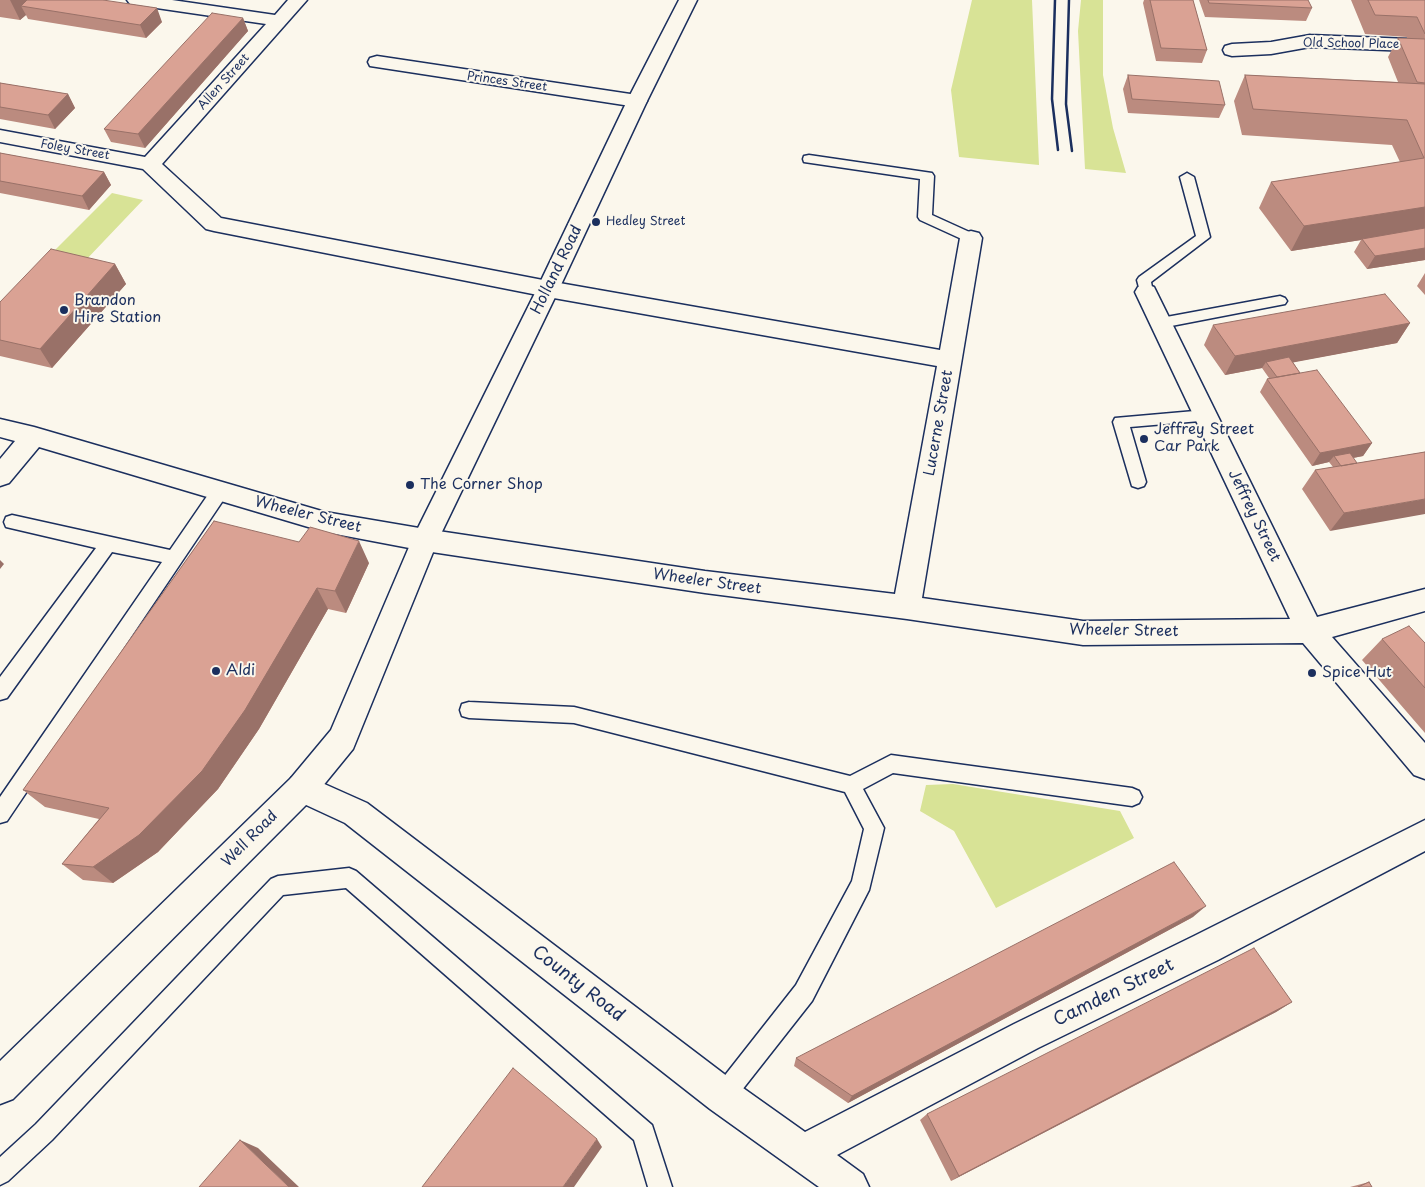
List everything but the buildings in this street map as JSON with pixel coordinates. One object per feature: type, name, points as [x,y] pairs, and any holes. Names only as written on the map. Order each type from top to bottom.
[{"type":"street","points":[[136,0],[279,21]]},
{"type":"street","name":"Allen Street","points":[[150,164],[298,0]]},
{"type":"street","name":"Holland Road","points":[[425,540],[548,289],[637,101],[688,0]]},
{"type":"street","name":"Old School Place","points":[[1232,51],[1271,48],[1310,41],[1410,45]]},
{"type":"street","name":"Princes Street","points":[[377,62],[637,101]]},
{"type":"street","name":"Foley Street","points":[[0,136],[150,164]]},
{"type":"street","points":[[150,164],[214,224],[548,289],[949,360]]},
{"type":"street","name":"Lucerne Street","points":[[907,607],[971,238]]},
{"type":"street","name":"Jeffrey Street","points":[[1146,292],[1310,631],[1425,765]]},
{"type":"street","name":"Wheeler Street","points":[[0,428],[34,436],[325,522],[425,540],[705,582],[907,607],[1083,633],[1310,631],[1425,600]]},
{"type":"street","points":[[0,476],[34,436]]},
{"type":"street","name":"Well Road","points":[[0,1086],[302,788],[342,740],[425,540]]},
{"type":"street","name":"County Road","points":[[302,788],[356,814],[723,1096],[850,1187]]},
{"type":"street","name":"Camden Street","points":[[803,1153],[1026,1036],[1206,948],[1425,835]]},
{"type":"lane","points":[[809,159],[927,176],[925,217],[971,238]]},
{"type":"lane","points":[[1146,292],[1144,280],[1203,237],[1187,177]]},
{"type":"lane","points":[[1161,322],[1280,301]]},
{"type":"lane","points":[[1138,482],[1121,422],[1206,416]]},
{"type":"lane","points":[[0,814],[220,491]]},
{"type":"lane","points":[[12,522],[174,558]]},
{"type":"lane","points":[[0,692],[108,544]]},
{"type":"lane","points":[[469,710],[574,715],[851,785],[890,764],[1132,797]]},
{"type":"lane","points":[[723,1096],[804,993],[862,883],[874,828],[851,785]]},
{"type":"lane","points":[[0,1173],[44,1132],[278,886],[349,878],[644,1133],[660,1187]]},
{"type":"green space","points":[[972,0],[1032,0],[1039,165],[959,157],[951,90]]},
{"type":"green space","points":[[1081,0],[1103,0],[1103,75],[1113,128],[1126,173],[1085,169],[1078,31]]},
{"type":"green space","points":[[112,193],[143,200],[84,262],[51,254]]},
{"type":"green space","points":[[953,784],[1120,811],[1134,838],[996,908],[954,831],[920,811],[926,785]]},
{"type":"railway","points":[[1055,0],[1052,99],[1058,150]]},
{"type":"railway","points":[[1069,0],[1066,104],[1072,151]]},
{"type":"place","name":"Hedley Street","points":[[596,222]]},
{"type":"place","name":"Brandon Hire Station","points":[[64,310]]},
{"type":"place","name":"Jeffrey Street Car Park","points":[[1144,439]]},
{"type":"place","name":"The Corner Shop","points":[[410,485]]},
{"type":"place","name":"Aldi","points":[[216,671]]},
{"type":"place","name":"Spice Hut","points":[[1312,673]]}]
